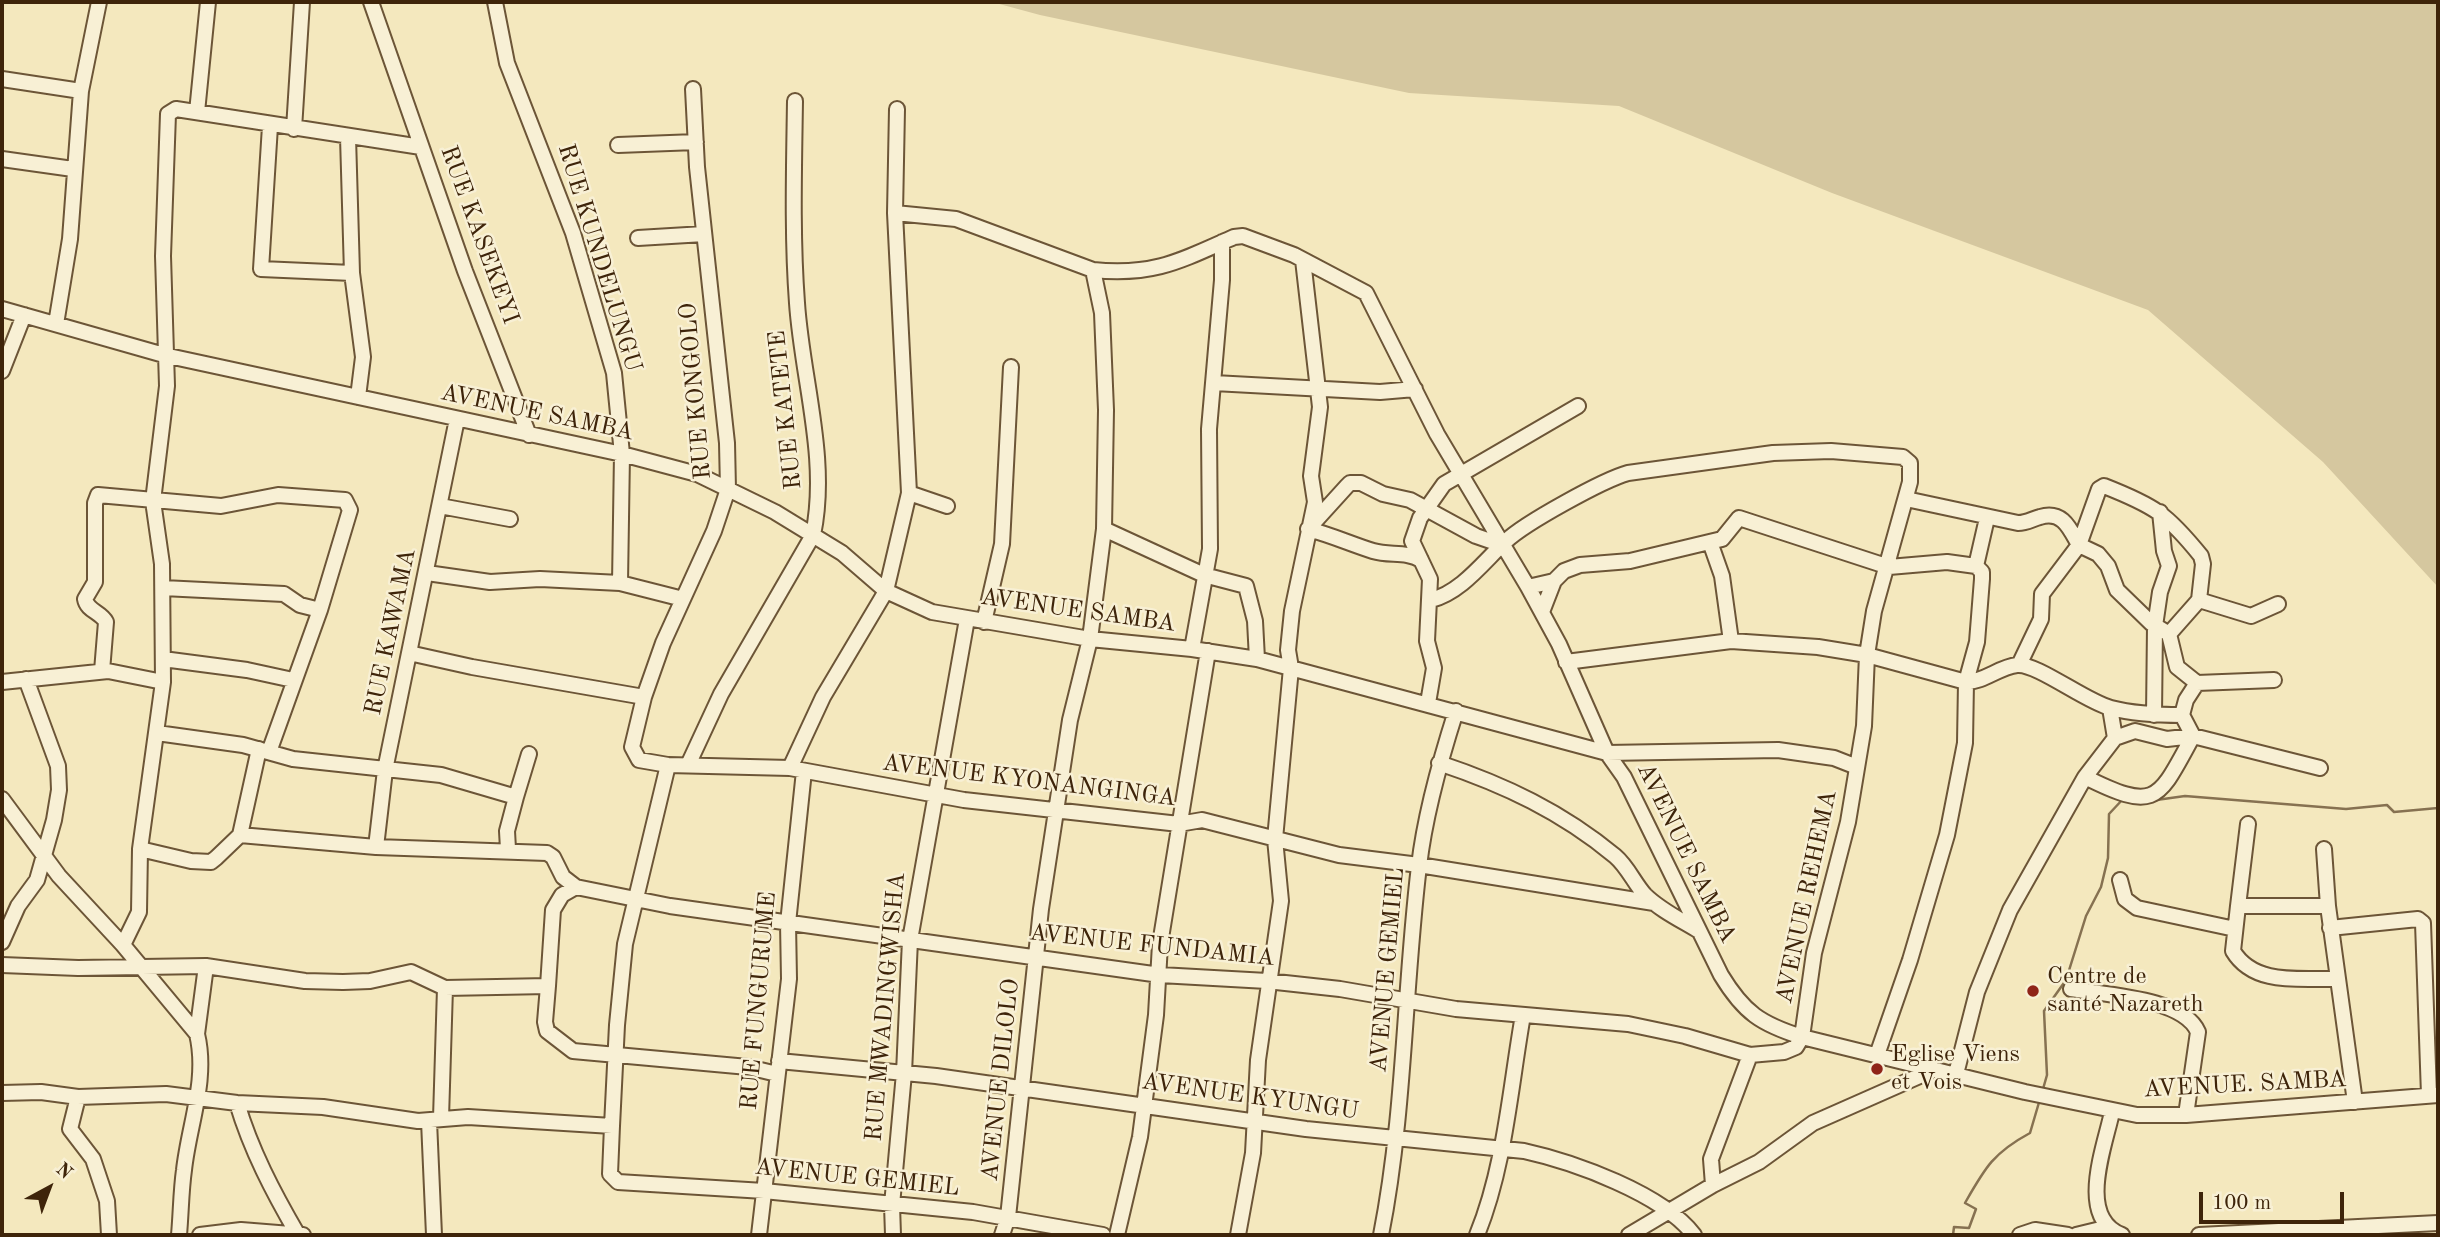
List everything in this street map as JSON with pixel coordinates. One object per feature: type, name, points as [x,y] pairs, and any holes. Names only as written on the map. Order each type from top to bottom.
[{"type":"street","points":[[56,324],[70,239],[73,169],[81,91],[99,2]]},
{"type":"street","points":[[197,112],[208,2]]},
{"type":"street","points":[[294,129],[302,2]]},
{"type":"street","name":"RUE KASEKEYI","points":[[371,2],[421,147],[529,435]]},
{"type":"street","name":"RUE KUNDELUNGU","points":[[495,2],[507,64],[573,233],[614,373],[622,454],[620,583]]},
{"type":"street","points":[[2,79],[81,91]]},
{"type":"street","name":"RUE KONGOLO","points":[[633,755],[632,747],[644,697],[683,599],[714,531],[728,489],[727,443],[704,234],[692,89]]},
{"type":"street","name":"RUE KATETE","points":[[688,765],[720,694],[813,535],[819,510],[819,476],[797,303],[793,200],[795,101]]},
{"type":"street","points":[[123,946],[139,912],[140,849],[163,682],[163,588],[153,501],[167,386],[164,355],[168,114],[176,109],[270,126],[421,147]]},
{"type":"street","points":[[897,109],[895,213],[909,493],[947,506]]},
{"type":"street","points":[[270,126],[261,269],[352,273]]},
{"type":"street","points":[[348,137],[352,273],[363,357],[358,397]]},
{"type":"street","points":[[618,145],[696,142]]},
{"type":"street","points":[[2,159],[73,169]]},
{"type":"street","points":[[895,213],[956,219],[1093,270],[1153,270],[1243,236],[1303,260],[1366,293],[1461,474],[1542,612],[1607,753],[1778,750],[1834,758],[1857,767]]},
{"type":"street","points":[[638,238],[704,234]]},
{"type":"street","points":[[1192,649],[1210,549],[1209,429],[1222,242]]},
{"type":"street","points":[[1238,1235],[1256,1121],[1258,1060],[1267,981],[1281,901],[1275,839],[1291,668],[1288,650],[1292,611],[1315,502],[1311,476],[1320,407],[1303,260]]},
{"type":"street","name":"AVENUE DILOLO","points":[[1002,1235],[1008,1217],[1026,1034],[1056,809],[1070,720],[1090,639],[1104,529],[1106,410],[1102,313],[1093,270]]},
{"type":"street","name":"AVENUE SAMBA","points":[[2,309],[164,355],[622,454],[697,474],[813,535],[842,554],[886,591],[932,612],[1090,639],[1192,649],[1256,659],[1607,753],[1625,776],[1700,932],[1737,1001],[1770,1027],[2025,1092]]},
{"type":"street","points":[[2,371],[24,315]]},
{"type":"street","points":[[984,622],[1002,544],[1011,367]]},
{"type":"street","points":[[1214,383],[1380,392],[1415,388]]},
{"type":"street","points":[[1428,703],[1434,668],[1427,641],[1430,579],[1412,541],[1426,508],[1444,484],[1578,407]]},
{"type":"street","name":"RUE KAWAMA","points":[[372,848],[385,769],[457,419]]},
{"type":"street","name":"AVENUE REHEMA","points":[[1502,545],[1527,526],[1616,476],[1762,454],[1831,451],[1903,457],[1910,463],[1912,471],[1906,499],[1889,567],[1874,611],[1867,655],[1867,702],[1857,767],[1847,822],[1814,953],[1802,1037]]},
{"type":"street","points":[[1308,529],[1350,483],[1361,484],[1426,508],[1476,536],[1502,545]]},
{"type":"street","points":[[2019,665],[2040,619],[2042,594],[2078,545],[2095,493],[2104,486],[2132,497],[2169,518],[2201,556],[2203,564],[2199,600],[2169,634]]},
{"type":"street","name":"RUE FUNGURUME","points":[[759,1235],[789,979],[788,923],[797,769],[823,697],[886,591],[909,493]]},
{"type":"street","points":[[102,671],[106,622],[88,607],[85,599],[95,582],[96,499],[104,494],[220,506],[278,495],[345,500],[350,510],[320,610],[264,751],[240,835],[211,862],[191,862],[140,849]]},
{"type":"street","points":[[1906,499],[2025,523],[2039,517],[2061,517],[2078,545],[2103,559],[2117,590],[2155,626],[2169,634],[2177,667],[2197,683],[2274,680]]},
{"type":"street","points":[[440,506],[510,519]]},
{"type":"street","points":[[2154,715],[2155,626],[2160,592],[2169,566],[2163,545],[2160,512]]},
{"type":"street","points":[[1976,566],[1987,517]]},
{"type":"street","points":[[1542,612],[1554,581],[1564,571],[1580,565],[1630,561],[1722,539],[1740,518],[1889,567],[1947,562],[1976,566],[1982,572],[1978,629],[1966,682],[1965,743],[1947,835],[1910,960],[1877,1055]]},
{"type":"street","points":[[1104,529],[1204,575],[1246,586],[1255,621],[1256,659]]},
{"type":"street","points":[[1308,529],[1372,551],[1392,555],[1412,554],[1421,560]]},
{"type":"street","points":[[1710,542],[1722,576],[1731,641]]},
{"type":"street","points":[[1431,600],[1450,592],[1495,555],[1502,545]]},
{"type":"street","points":[[426,573],[489,582],[540,579],[620,583],[683,599]]},
{"type":"street","points":[[1528,587],[1554,581]]},
{"type":"street","points":[[163,588],[284,594],[300,605],[320,610]]},
{"type":"street","points":[[2199,600],[2251,617],[2278,604]]},
{"type":"street","name":"RUE MWADINGWISHA","points":[[893,1235],[892,1205],[904,1073],[910,940],[920,869],[936,796],[967,619]]},
{"type":"street","points":[[1566,662],[1731,641],[1818,647],[1867,655],[1966,682],[2019,665],[2043,673],[2073,692],[2110,708],[2154,715],[2182,715]]},
{"type":"street","points":[[1117,1235],[1140,1137],[1160,975],[1160,944],[1208,651]]},
{"type":"street","points":[[409,653],[472,667],[644,697]]},
{"type":"street","points":[[163,659],[247,670],[293,680]]},
{"type":"street","points":[[2,682],[102,671],[163,682]]},
{"type":"street","points":[[2,942],[18,906],[37,880],[54,820],[59,790],[58,766],[26,679]]},
{"type":"street","points":[[2193,736],[2182,715],[2186,700],[2197,683]]},
{"type":"street","points":[[2110,708],[2115,738]]},
{"type":"street","name":"AVENUE GEMIEL","points":[[1381,1235],[1396,1138],[1419,865],[1440,763],[1456,711]]},
{"type":"street","points":[[1956,1074],[1977,992],[2020,890],[2085,777],[2115,738],[2135,731],[2167,738],[2193,736],[2320,768]]},
{"type":"street","points":[[157,733],[185,734],[293,759],[441,775],[516,797]]},
{"type":"street","points":[[2085,777],[2121,794],[2141,797],[2156,794],[2165,787],[2193,736]]},
{"type":"street","points":[[508,849],[507,831],[529,754]]},
{"type":"street","name":"AVENUE KYONANGINGA","points":[[633,755],[639,760],[668,765],[797,769],[936,796],[1179,824],[1202,820],[1350,857],[1419,865],[1654,903]]},
{"type":"street","points":[[1440,763],[1525,795],[1545,807],[1619,859],[1634,883],[1654,903],[1700,932]]},
{"type":"street","points":[[2,1093],[78,1097],[166,1094],[237,1103],[323,1107],[435,1120],[612,1126],[625,944],[668,765]]},
{"type":"street","points":[[2,799],[60,876],[197,1034]]},
{"type":"street","points":[[2248,824],[2233,951],[2244,966],[2258,975],[2336,979]]},
{"type":"street","points":[[240,835],[372,848],[508,849],[547,853],[554,857],[563,877],[576,887]]},
{"type":"street","points":[[2323,849],[2336,979],[2355,1102]]},
{"type":"street","points":[[2119,880],[2125,898],[2137,908],[2235,929]]},
{"type":"street","name":"AVENUE FUNDAMIA","points":[[576,887],[788,923],[1037,959],[1160,975],[1267,981],[1406,999],[1456,1009],[1658,1029],[1751,1055],[1784,1052],[1796,1047],[1802,1037]]},
{"type":"street","name":"AVENUE KYUNGU","points":[[576,887],[562,895],[554,910],[545,1022],[553,1039],[573,1051],[748,1067],[904,1073],[1256,1121],[1502,1148],[1566,1161],[1671,1211],[1693,1235]]},
{"type":"street","points":[[2238,906],[2328,906]]},
{"type":"street","points":[[2330,928],[2418,919],[2423,923],[2433,1095]]},
{"type":"street","points":[[2,965],[142,968],[166,965],[206,966],[305,981],[370,981],[411,972],[445,988],[548,986]]},
{"type":"street","points":[[179,1235],[184,1170],[198,1098],[200,1048],[197,1034],[206,966]]},
{"type":"street","points":[[434,1235],[435,1120],[445,988]]},
{"type":"street","points":[[2071,989],[2151,1003],[2178,1010],[2193,1020],[2198,1032],[2186,1115]]},
{"type":"street","points":[[1477,1235],[1489,1206],[1502,1148],[1523,1015]]},
{"type":"street","points":[[1713,1185],[1711,1159],[1751,1055]]},
{"type":"street","points":[[1629,1235],[1713,1185],[1759,1162],[1813,1124],[1933,1070]]},
{"type":"street","name":"AVENUE. SAMBA","points":[[2025,1092],[2112,1112],[2186,1115],[2433,1095]]},
{"type":"street","points":[[78,1097],[70,1129],[93,1159],[107,1201],[109,1235]]},
{"type":"street","points":[[237,1103],[247,1137],[268,1183],[298,1235]]},
{"type":"street","points":[[2112,1112],[2094,1195],[2109,1227],[2122,1235]]},
{"type":"street","name":"AVENUE GEMIEL","points":[[612,1126],[610,1174],[618,1181],[764,1191],[1008,1217],[1102,1235]]},
{"type":"street","points":[[2199,1235],[2438,1223]]},
{"type":"street","points":[[2076,1235],[2109,1227]]},
{"type":"street","points":[[2020,1235],[2035,1230],[2068,1235]]},
{"type":"street","points":[[200,1235],[305,1235]]},
{"type":"shaded area","points":[[992,2],[2438,2],[2438,587],[2323,462],[2148,310],[1832,193],[1619,106],[1409,93],[1040,15]]},
{"type":"waterway","points":[[2142,802],[2185,796],[2346,809],[2387,805],[2394,812],[2438,808]]},
{"type":"waterway","points":[[2043,1089],[2047,1075],[2044,1011],[2066,980],[2086,916],[2101,887],[2108,858],[2109,814],[2123,799]]},
{"type":"waterway","points":[[1953,1235],[1954,1227],[1969,1228],[1976,1209],[1965,1203],[1991,1162],[2007,1147],[2030,1133],[2040,1099]]},
{"type":"place","name":"Centre de santé Nazareth","points":[[2033,991]]},
{"type":"place","name":"Eglise Viens et Vois","points":[[1877,1069]]}]
